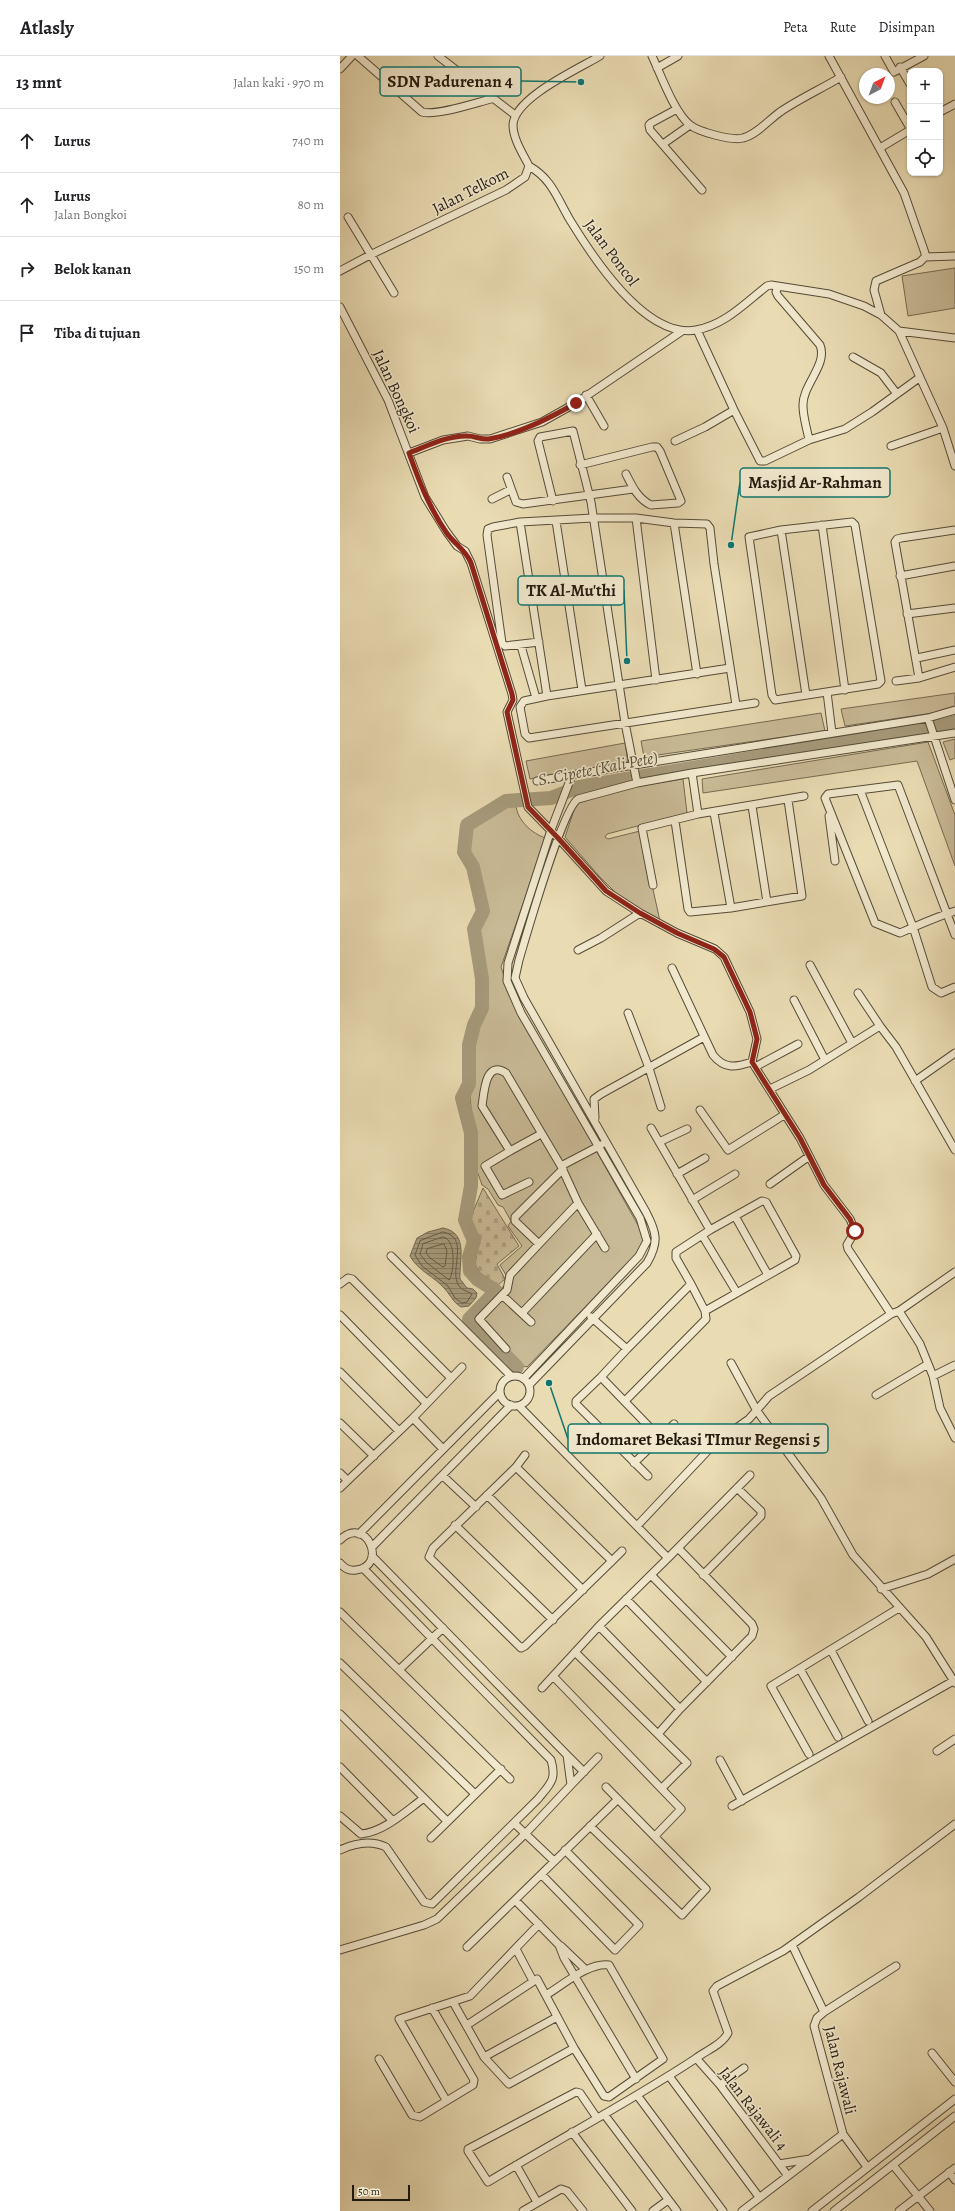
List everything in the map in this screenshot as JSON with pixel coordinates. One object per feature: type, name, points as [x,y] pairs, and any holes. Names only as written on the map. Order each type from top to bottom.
[{"type":"street","points":[[340,69],[352,56]]},
{"type":"street","points":[[358,56],[422,112],[427,113],[444,111],[492,99]]},
{"type":"street","points":[[438,56],[515,116],[527,101],[600,56]]},
{"type":"street","points":[[652,56],[678,108],[690,125],[700,130],[734,139],[744,138],[781,111],[841,78]]},
{"type":"street","points":[[657,68],[678,56]]},
{"type":"street","points":[[829,56],[904,193],[925,257]]},
{"type":"street","points":[[885,56],[892,71],[924,56]]},
{"type":"street","points":[[900,67],[907,79]]},
{"type":"street","points":[[895,102],[907,124]]},
{"type":"street","points":[[943,110],[955,104]]},
{"type":"street","points":[[678,108],[649,126],[650,130],[702,190]]},
{"type":"street","name":"Jalan Telkom","points":[[340,272],[370,255],[506,190],[525,177],[528,166],[517,143],[513,126],[515,116]]},
{"type":"street","points":[[663,144],[690,125]]},
{"type":"street","points":[[880,148],[907,131]]},
{"type":"street","name":"Jalan Poncol","points":[[528,166],[547,178],[591,253],[616,287],[654,320],[682,331],[697,330],[727,318],[767,286],[778,286],[829,294],[864,306],[881,315],[899,332]]},
{"type":"street","points":[[348,217],[394,294]]},
{"type":"street","points":[[881,315],[874,290],[876,281],[920,262],[925,257],[955,256]]},
{"type":"street","points":[[778,286],[776,292],[778,296],[820,345],[823,352],[822,358],[804,395],[802,406],[809,440]]},
{"type":"street","name":"Jalan Bongkoi","points":[[340,307],[388,400],[425,497],[452,540],[465,551],[469,557],[512,694],[513,700],[507,712],[528,807],[551,830]]},
{"type":"street","points":[[697,330],[734,410],[760,461],[765,461],[809,440],[845,429],[919,378]]},
{"type":"street","points":[[409,453],[443,440],[468,436],[480,439],[490,438],[542,422],[586,396],[682,331]]},
{"type":"street","points":[[955,338],[899,332],[943,428],[955,466]]},
{"type":"street","points":[[853,357],[881,373],[897,394]]},
{"type":"street","points":[[586,396],[604,426]]},
{"type":"street","points":[[675,441],[705,427],[734,410]]},
{"type":"street","points":[[891,446],[943,428]]},
{"type":"street","points":[[553,501],[538,438],[573,431],[580,465],[590,499],[621,685],[625,724],[637,781]]},
{"type":"street","points":[[580,465],[652,446],[657,447],[682,499],[678,503],[651,505],[643,501],[633,489],[626,474]]},
{"type":"street","points":[[507,477],[510,490],[519,504],[590,499],[633,489]]},
{"type":"street","points":[[492,499],[510,490]]},
{"type":"street","points":[[539,642],[521,646],[505,646],[502,643],[487,535],[488,529],[520,522],[556,521],[593,516],[636,518],[674,523],[707,524],[710,528],[736,705]]},
{"type":"street","points":[[636,518],[656,680]]},
{"type":"street","points":[[556,521],[582,690]]},
{"type":"street","points":[[520,522],[547,696]]},
{"type":"street","points":[[852,522],[855,525],[881,681],[878,684],[775,700],[773,698],[758,604],[750,537],[781,530],[852,522]]},
{"type":"street","points":[[674,523],[697,674]]},
{"type":"street","points":[[822,525],[845,690]]},
{"type":"street","points":[[781,530],[806,695]]},
{"type":"street","points":[[919,678],[917,658],[907,614],[895,542],[897,539],[955,530]]},
{"type":"street","points":[[900,576],[955,566]]},
{"type":"street","points":[[907,614],[955,608]]},
{"type":"street","points":[[521,646],[536,698]]},
{"type":"street","points":[[917,658],[955,650]]},
{"type":"street","points":[[896,681],[919,678],[955,667]]},
{"type":"street","points":[[730,668],[582,690],[524,701],[520,707],[525,734],[529,738],[754,703]]},
{"type":"street","points":[[827,692],[832,733]]},
{"type":"street","points":[[538,781],[572,775],[635,768],[832,733],[928,720],[955,710]]},
{"type":"street","points":[[928,720],[955,800]]},
{"type":"street","points":[[500,1392],[503,1401],[510,1406],[519,1406],[529,1397],[530,1384],[647,1263],[656,1245],[653,1226],[524,998],[515,978],[519,960],[558,838],[574,801],[637,781],[933,735],[955,733]]},
{"type":"street","points":[[692,773],[698,814]]},
{"type":"street","points":[[524,1378],[639,1256],[647,1241],[640,1218],[516,1003],[507,981],[508,962],[551,830],[562,805],[572,775]]},
{"type":"street","points":[[955,911],[947,913],[900,933],[875,924],[825,798],[828,794],[898,785],[947,913],[955,936]]},
{"type":"street","points":[[860,790],[913,928],[932,987],[941,993],[955,987]]},
{"type":"street","points":[[654,885],[642,828],[698,814],[714,813],[804,796]]},
{"type":"street","points":[[674,821],[688,909],[692,913],[767,902],[803,895],[788,800]]},
{"type":"street","points":[[827,803],[835,861]]},
{"type":"street","points":[[752,806],[767,902]]},
{"type":"street","points":[[714,813],[731,908]]},
{"type":"street","points":[[551,830],[606,891],[640,913],[677,933],[714,949],[724,957],[750,1012],[757,1039],[754,1064],[784,1115],[800,1138],[808,1157],[824,1185],[855,1228],[847,1245],[848,1249],[890,1314]]},
{"type":"street","points":[[578,950],[601,938],[640,913]]},
{"type":"street","points":[[810,965],[852,1043]]},
{"type":"street","points":[[672,968],[713,1055],[724,1066],[754,1064],[798,1044]]},
{"type":"street","points":[[858,993],[896,1047],[955,1150]]},
{"type":"street","points":[[516,1003],[524,998]]},
{"type":"street","points":[[794,1000],[825,1060]]},
{"type":"street","points":[[628,1013],[650,1068],[661,1107]]},
{"type":"street","points":[[770,1089],[825,1060],[880,1026]]},
{"type":"street","points":[[596,1124],[594,1099],[704,1037]]},
{"type":"street","points":[[915,1081],[955,1053]]},
{"type":"street","points":[[510,1151],[482,1106],[486,1079],[494,1071],[499,1070],[506,1073],[562,1168],[578,1203],[605,1248]]},
{"type":"street","points":[[700,1110],[728,1150],[784,1115]]},
{"type":"street","points":[[651,1128],[710,1230]]},
{"type":"street","points":[[659,1142],[687,1128]]},
{"type":"street","points":[[529,1182],[503,1196],[484,1166],[541,1134]]},
{"type":"street","points":[[539,1244],[517,1225],[514,1217],[562,1168],[606,1142]]},
{"type":"street","points":[[770,1184],[808,1157]]},
{"type":"street","points":[[677,1174],[705,1158]]},
{"type":"street","points":[[692,1200],[735,1174]]},
{"type":"street","points":[[624,1402],[706,1319],[705,1311],[675,1254],[678,1250],[710,1230],[762,1201],[766,1202],[796,1256],[794,1261],[705,1311]]},
{"type":"street","points":[[506,1349],[479,1319],[509,1286],[510,1275],[578,1203]]},
{"type":"street","points":[[736,1216],[768,1275]]},
{"type":"street","points":[[522,1313],[597,1234]]},
{"type":"street","points":[[702,1235],[737,1293]]},
{"type":"street","points":[[391,1256],[511,1376],[524,1378],[530,1384]]},
{"type":"street","points":[[637,1526],[715,1443],[750,1419],[769,1396],[890,1314],[899,1311],[955,1272]]},
{"type":"street","points":[[340,1284],[348,1278],[352,1280],[451,1378]]},
{"type":"street","points":[[648,1476],[576,1404],[576,1401],[691,1284]]},
{"type":"street","points":[[502,1295],[531,1322]]},
{"type":"street","points":[[899,1311],[920,1344],[933,1376],[940,1408],[955,1438]]},
{"type":"street","points":[[586,1313],[627,1349]]},
{"type":"street","points":[[340,1315],[426,1404]]},
{"type":"street","points":[[731,1363],[757,1411],[821,1498],[853,1555],[881,1589],[926,1637],[955,1681],[732,1806]]},
{"type":"street","points":[[876,1395],[928,1364]]},
{"type":"street","points":[[933,1376],[955,1365]]},
{"type":"street","points":[[340,1488],[413,1418],[462,1367]]},
{"type":"street","points":[[340,1372],[399,1431]]},
{"type":"street","points":[[359,1534],[500,1392],[504,1380],[511,1376]]},
{"type":"street","points":[[601,1377],[660,1438]]},
{"type":"street","points":[[372,1547],[510,1406]]},
{"type":"street","points":[[519,1406],[668,1558]]},
{"type":"street","points":[[413,1418],[443,1449]]},
{"type":"street","points":[[340,1422],[374,1456]]},
{"type":"street","points":[[634,1462],[674,1424]]},
{"type":"street","points":[[525,1455],[516,1467],[432,1548],[429,1557],[517,1646],[521,1648],[525,1646],[622,1551]]},
{"type":"street","points":[[516,1467],[612,1561]]},
{"type":"street","points":[[340,1473],[348,1480]]},
{"type":"street","points":[[542,1688],[599,1626],[750,1475]]},
{"type":"street","points":[[443,1476],[476,1507]]},
{"type":"street","points":[[703,1575],[761,1516],[761,1511],[736,1488]]},
{"type":"street","points":[[487,1495],[583,1590]]},
{"type":"street","points":[[455,1525],[553,1620]]},
{"type":"street","points":[[340,1539],[349,1534],[359,1534],[367,1539],[372,1547],[372,1556],[364,1568],[350,1570],[340,1563]]},
{"type":"street","points":[[658,1734],[680,1709],[752,1636],[754,1629],[752,1624],[678,1548]]},
{"type":"street","points":[[340,1850],[352,1844],[367,1843],[377,1843],[386,1847],[424,1902],[432,1904],[515,1824],[551,1784],[554,1771],[551,1760],[437,1633],[372,1556]]},
{"type":"street","points":[[881,1589],[928,1574],[955,1559]]},
{"type":"street","points":[[364,1568],[437,1633],[584,1772]]},
{"type":"street","points":[[651,1575],[732,1657]]},
{"type":"street","points":[[626,1599],[707,1682]]},
{"type":"street","points":[[809,1754],[771,1686],[899,1608]]},
{"type":"street","points":[[340,1612],[400,1669],[510,1779]]},
{"type":"street","points":[[599,1626],[680,1709]]},
{"type":"street","points":[[400,1669],[437,1633]]},
{"type":"street","points":[[831,1650],[868,1720]]},
{"type":"street","points":[[575,1652],[687,1763],[662,1788]]},
{"type":"street","points":[[340,1663],[475,1794]]},
{"type":"street","points":[[800,1668],[838,1737]]},
{"type":"street","points":[[553,1676],[681,1809],[655,1836]]},
{"type":"street","points":[[340,1714],[448,1821]]},
{"type":"street","points":[[937,1751],[955,1739]]},
{"type":"street","points":[[567,1755],[570,1785]]},
{"type":"street","points":[[340,1950],[424,1925],[437,1919],[598,1757]]},
{"type":"street","points":[[720,1760],[742,1801]]},
{"type":"street","points":[[340,1767],[393,1821]]},
{"type":"street","points":[[431,1838],[501,1769]]},
{"type":"street","points":[[590,1826],[682,1915],[706,1889],[606,1787]]},
{"type":"street","points":[[340,1816],[361,1834],[368,1833],[393,1821],[424,1798]]},
{"type":"street","points":[[467,1947],[618,1799]]},
{"type":"street","points":[[515,1824],[554,1861]]},
{"type":"street","points":[[597,2118],[580,2093],[576,2092],[468,2150],[487,2181],[516,2165],[637,2095],[696,2058],[724,2039],[728,2033],[713,1991],[717,1986],[782,1951],[859,1897],[955,1824]]},
{"type":"street","points":[[542,1875],[615,1950],[639,1925],[565,1850]]},
{"type":"street","points":[[515,1900],[585,1969]]},
{"type":"street","points":[[446,2100],[398,2020],[470,1996],[516,1950],[539,1924]]},
{"type":"street","points":[[559,1945],[575,1978],[636,2079]]},
{"type":"street","points":[[794,1949],[824,2012]]},
{"type":"street","points":[[516,1950],[534,1981]]},
{"type":"street","points":[[467,2025],[537,1979],[574,2048],[604,2096],[609,2097],[661,2062],[663,2057],[612,1966],[604,1964],[585,1969],[575,1978],[546,1995]]},
{"type":"street","name":"Jalan Rajawali","points":[[866,2168],[843,2134],[814,2026],[817,2018],[824,2012],[896,1966]]},
{"type":"street","points":[[453,2002],[484,2057],[509,2084],[574,2048]]},
{"type":"street","points":[[379,2059],[412,2115],[416,2118],[420,2118],[446,2100],[473,2085],[474,2082],[432,2008]]},
{"type":"street","points":[[484,2057],[557,2017]]},
{"type":"street","points":[[932,2053],[955,2082]]},
{"type":"street","name":"Jalan Rajawali 4","points":[[696,2058],[720,2085],[788,2176]]},
{"type":"street","points":[[720,2085],[744,2068]]},
{"type":"street","points":[[669,2076],[759,2197]]},
{"type":"street","points":[[637,2095],[723,2211]]},
{"type":"street","points":[[812,2211],[955,2099]]},
{"type":"street","points":[[604,2114],[677,2211]]},
{"type":"street","points":[[834,2211],[955,2116]]},
{"type":"street","points":[[572,2132],[632,2211]]},
{"type":"street","points":[[745,2210],[759,2197],[843,2134]]},
{"type":"street","points":[[779,2164],[811,2159]]},
{"type":"street","points":[[516,2165],[537,2202]]},
{"type":"street","points":[[893,2165],[930,2211]]},
{"type":"street","points":[[899,2211],[952,2170],[955,2180]]},
{"type":"street","points":[[524,2211],[537,2202],[564,2189],[583,2211]]},
{"type":"street","points":[[654,2211],[668,2200]]},
{"type":"green space","points":[[955,268],[955,308],[908,316],[902,276]]},
{"type":"green space","points":[[955,693],[955,706],[933,713],[845,726],[841,709]]},
{"type":"green space","points":[[821,713],[825,731],[644,757],[641,741]]},
{"type":"green space","points":[[955,739],[955,758],[950,760],[943,742]]},
{"type":"green space","points":[[928,742],[955,815],[955,866],[917,761],[703,793],[702,779]]},
{"type":"green space","points":[[625,743],[628,762],[530,779],[526,761]]},
{"type":"green space","points":[[683,779],[687,813],[607,834],[605,837],[608,839],[640,831],[660,921],[621,898],[599,876],[565,837],[576,804],[625,788]]},
{"type":"green space","points":[[507,803],[516,805],[519,816],[526,826],[546,838],[501,967],[512,1000],[644,1236],[641,1249],[527,1367],[519,1365],[475,1318],[509,1280],[500,1265],[522,1246],[508,1226],[511,1221],[503,1207],[498,1205],[488,1189],[482,1185],[477,1171],[470,1097],[475,1032],[485,1008],[484,970],[477,931],[486,911],[476,864],[468,851],[470,827]]},
{"type":"green space","points":[[483,1188],[519,1246],[497,1264],[505,1279],[498,1285],[480,1273],[475,1265],[479,1237],[470,1219]]},
{"type":"water","points":[[443,1228],[451,1231],[460,1241],[460,1279],[467,1288],[473,1289],[477,1293],[476,1298],[469,1306],[461,1307],[458,1305],[441,1284],[417,1266],[410,1256],[417,1238],[428,1232]]},
{"type":"waterway","name":"S. Cipete (Kali Pete)","points":[[517,1367],[469,1319],[496,1291],[477,1279],[470,1271],[469,1257],[474,1241],[465,1220],[471,1186],[471,1133],[462,1098],[469,1084],[469,1045],[474,1025],[482,1008],[482,979],[474,929],[483,911],[473,867],[464,852],[467,825],[506,801],[551,798],[579,787],[941,726],[955,722]]},
{"type":"place","name":"SDN Padurenan 4","points":[[581,82]]},
{"type":"place","name":"Masjid Ar-Rahman","points":[[731,545]]},
{"type":"place","name":"TK Al-Mu'thi","points":[[627,661]]},
{"type":"place","name":"Indomaret Bekasi TImur Regensi 5","points":[[549,1383]]},
{"type":"route","points":[[576,403],[542,422],[490,438],[480,439],[468,436],[443,440],[409,453],[425,497],[457,546],[465,551],[469,557],[512,694],[513,700],[507,712],[528,807],[558,838],[595,881],[606,891],[640,913],[677,933],[714,949],[724,957],[750,1012],[757,1039],[752,1062],[770,1089],[784,1115],[800,1138],[808,1157],[824,1185],[850,1219],[855,1231]]}]
